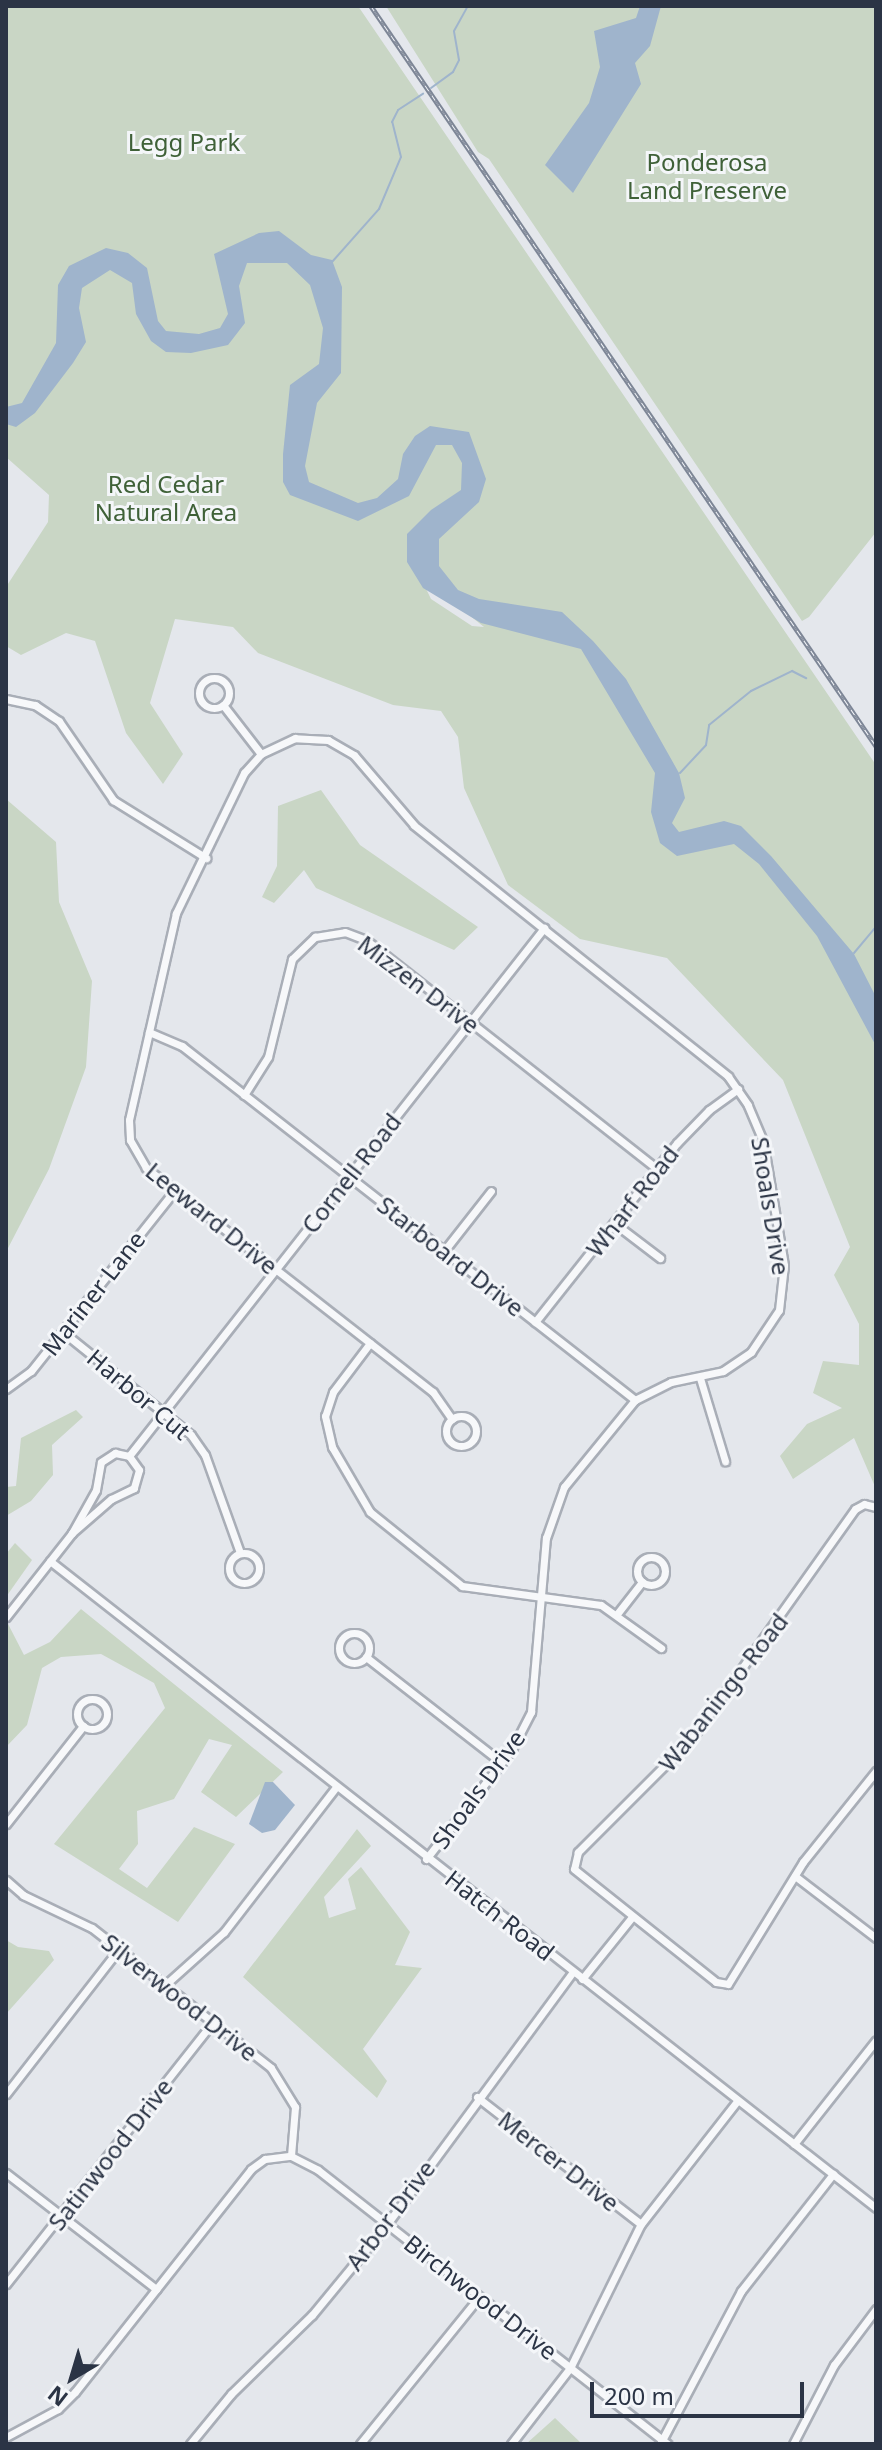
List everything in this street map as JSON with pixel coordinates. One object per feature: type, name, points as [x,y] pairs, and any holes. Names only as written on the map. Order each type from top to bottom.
[{"type":"street","points":[[216,678],[226,684],[229,696],[223,705],[212,708],[202,702],[199,691],[205,681],[216,678]]},
{"type":"street","points":[[6,699],[35,705],[59,721],[113,800],[206,858],[240,780],[261,754],[223,705]]},
{"type":"street","name":"Shoals Drive","points":[[261,754],[288,740],[311,737],[348,749],[409,821],[721,1069],[738,1089],[763,1141],[784,1265],[784,1292],[772,1325],[751,1352],[723,1371],[656,1388],[635,1400],[559,1495],[546,1538],[534,1701],[523,1730],[502,1763],[426,1859]]},
{"type":"street","name":"Leeward Drive","points":[[206,858],[173,923],[129,1134],[142,1163],[433,1392],[452,1419]]},
{"type":"street","name":"Cornell Road","points":[[129,1456],[544,928]]},
{"type":"street","name":"Mizzen Drive","points":[[244,1095],[268,1057],[292,959],[320,935],[339,931],[362,937],[656,1168]]},
{"type":"street","name":"Starboard Drive","points":[[149,1032],[176,1042],[635,1400]]},
{"type":"street","name":"Wharf Road","points":[[535,1322],[656,1168],[709,1110],[738,1089]]},
{"type":"street","name":"Mariner Lane","points":[[6,1389],[27,1375],[174,1191]]},
{"type":"street","points":[[444,1251],[491,1191]]},
{"type":"street","points":[[614,1223],[660,1258]]},
{"type":"street","name":"Harbor Cut","points":[[63,1332],[186,1428],[205,1455],[240,1553]]},
{"type":"street","points":[[370,1343],[333,1392],[326,1412],[332,1447],[357,1497],[462,1586],[543,1599],[586,1602],[617,1614],[661,1648]]},
{"type":"street","points":[[700,1378],[725,1461]]},
{"type":"street","name":"Leeward Drive","points":[[463,1416],[474,1422],[477,1433],[471,1444],[459,1447],[449,1441],[446,1429],[452,1419],[463,1416]]},
{"type":"street","name":"Cornell Road","points":[[6,1617],[72,1533],[98,1486],[101,1462],[115,1453],[129,1456],[139,1470],[134,1488],[111,1499],[72,1533]]},
{"type":"street","name":"Wabaningo Road","points":[[632,1917],[573,1867],[578,1852],[688,1743],[861,1504],[876,1507]]},
{"type":"street","name":"Harbor Cut","points":[[240,1553],[253,1555],[259,1566],[248,1583],[230,1574],[230,1561],[240,1553]]},
{"type":"street","points":[[649,1556],[660,1559],[665,1569],[662,1580],[653,1585],[642,1582],[637,1572],[640,1561],[649,1556]]},
{"type":"street","name":"Hatch Road","points":[[50,1561],[426,1859],[876,2208]]},
{"type":"street","points":[[617,1614],[642,1582]]},
{"type":"street","points":[[361,1634],[368,1642],[366,1657],[359,1663],[345,1660],[339,1652],[342,1638],[361,1634]]},
{"type":"street","points":[[366,1657],[502,1763]]},
{"type":"street","points":[[90,1699],[101,1702],[107,1712],[104,1723],[94,1729],[83,1726],[77,1716],[80,1704],[90,1699]]},
{"type":"street","points":[[6,1824],[83,1726]]},
{"type":"street","points":[[582,1979],[632,1917],[718,1983],[728,1984],[795,1876],[876,1771]]},
{"type":"street","points":[[165,1985],[224,1932],[336,1787]]},
{"type":"street","points":[[795,1876],[876,1938]]},
{"type":"street","name":"Silverwood Drive","points":[[6,1880],[23,1895],[82,1921],[271,2068],[289,2090],[296,2117],[291,2156]]},
{"type":"street","points":[[6,2094],[119,1949]]},
{"type":"street","name":"Arbor Drive","points":[[190,2444],[225,2402],[312,2315],[387,2224],[477,2097],[573,1972]]},
{"type":"street","name":"Satinwood Drive","points":[[6,2284],[213,2022]]},
{"type":"street","points":[[794,2144],[876,2040]]},
{"type":"street","name":"Mercer Drive","points":[[477,2097],[641,2224]]},
{"type":"street","points":[[511,2444],[570,2368],[641,2224],[738,2100]]},
{"type":"street","points":[[6,2437],[66,2402],[251,2169],[265,2159],[291,2156]]},
{"type":"street","name":"Birchwood Drive","points":[[291,2156],[318,2170],[663,2443]]},
{"type":"street","points":[[6,2173],[156,2289]]},
{"type":"street","points":[[663,2443],[741,2291],[833,2174]]},
{"type":"street","points":[[360,2444],[479,2297]]},
{"type":"street","points":[[793,2444],[834,2365],[876,2309]]},
{"type":"green space","points":[[6,6],[358,6],[876,765],[876,1489],[854,1438],[793,1479],[780,1456],[807,1424],[842,1408],[813,1393],[823,1361],[859,1365],[859,1324],[834,1275],[850,1247],[783,1080],[667,958],[580,939],[508,885],[464,788],[458,737],[441,711],[393,705],[258,653],[233,627],[175,619],[150,703],[183,754],[163,784],[126,733],[95,641],[66,633],[21,655],[6,646],[6,587],[48,522],[49,495],[6,457]],"holes":[[[414,564],[437,589],[484,627],[472,626],[431,599]]]},
{"type":"green space","name":"Ponderosa Land Preserve","points":[[386,6],[876,6],[876,532],[809,617],[802,621],[489,159],[478,152]]},
{"type":"green space","points":[[321,790],[360,845],[478,927],[454,950],[316,888],[304,870],[274,903],[262,897],[277,866],[278,806]]},
{"type":"green space","points":[[6,799],[56,842],[59,902],[92,981],[86,1067],[49,1169],[6,1252]]},
{"type":"green space","points":[[76,1410],[83,1417],[52,1445],[53,1475],[31,1501],[6,1516],[6,1487],[16,1486],[21,1438]]},
{"type":"green space","points":[[15,1543],[32,1560],[6,1597],[6,1554]]},
{"type":"green space","points":[[81,1609],[283,1772],[236,1817],[201,1792],[232,1745],[209,1739],[174,1799],[137,1811],[138,1844],[119,1869],[147,1888],[194,1827],[235,1844],[178,1922],[54,1844],[165,1708],[154,1683],[101,1654],[61,1657],[42,1668],[27,1725],[6,1747],[6,1620],[24,1655],[50,1642]]},
{"type":"green space","points":[[357,1829],[371,1846],[324,1897],[329,1918],[356,1909],[348,1879],[361,1867],[410,1932],[395,1965],[422,1968],[363,2049],[387,2081],[377,2098],[243,1977]]},
{"type":"green space","points":[[6,1940],[18,1947],[49,1951],[54,1960],[6,2014]]},
{"type":"green space","points":[[555,2418],[582,2444],[526,2444]]},
{"type":"water","points":[[640,6],[661,6],[650,46],[635,63],[641,84],[573,193],[545,165],[589,103],[600,67],[594,31],[636,18]]},
{"type":"water","points":[[279,231],[311,255],[332,260],[342,287],[341,373],[317,403],[305,466],[309,482],[358,503],[377,498],[398,479],[403,454],[415,436],[430,426],[469,432],[486,479],[479,502],[439,539],[439,566],[458,590],[479,599],[562,612],[593,641],[626,679],[679,773],[685,798],[672,823],[679,832],[724,821],[741,826],[771,856],[854,954],[876,997],[876,1046],[817,936],[759,864],[734,844],[677,856],[660,843],[651,812],[655,773],[581,649],[481,623],[423,588],[407,562],[407,534],[431,510],[461,490],[462,463],[452,445],[436,445],[409,496],[358,521],[290,495],[283,482],[283,454],[290,385],[319,364],[323,328],[310,285],[287,263],[247,263],[239,286],[245,323],[228,345],[191,353],[166,352],[151,341],[136,314],[132,283],[110,270],[82,288],[79,308],[86,342],[73,363],[35,413],[16,427],[6,424],[6,407],[22,403],[56,343],[58,285],[69,266],[106,248],[128,253],[147,268],[158,321],[166,331],[199,334],[220,328],[228,314],[214,254],[259,233]]},
{"type":"water","points":[[265,1782],[273,1782],[295,1805],[275,1830],[262,1833],[249,1824]]},
{"type":"waterway","points":[[431,88],[453,72],[459,60],[454,31],[468,6]]},
{"type":"waterway","points":[[332,262],[379,209],[401,157],[392,122],[398,110],[423,94]]},
{"type":"waterway","points":[[680,773],[706,745],[709,725],[751,691],[792,671],[806,678]]},
{"type":"waterway","points":[[854,953],[876,927]]},
{"type":"railway","points":[[371,6],[876,746]]},
{"type":"park label","name":"Legg Park","points":[[184,142]]},
{"type":"park label","name":"Red Cedar Natural Area","points":[[166,498]]}]
